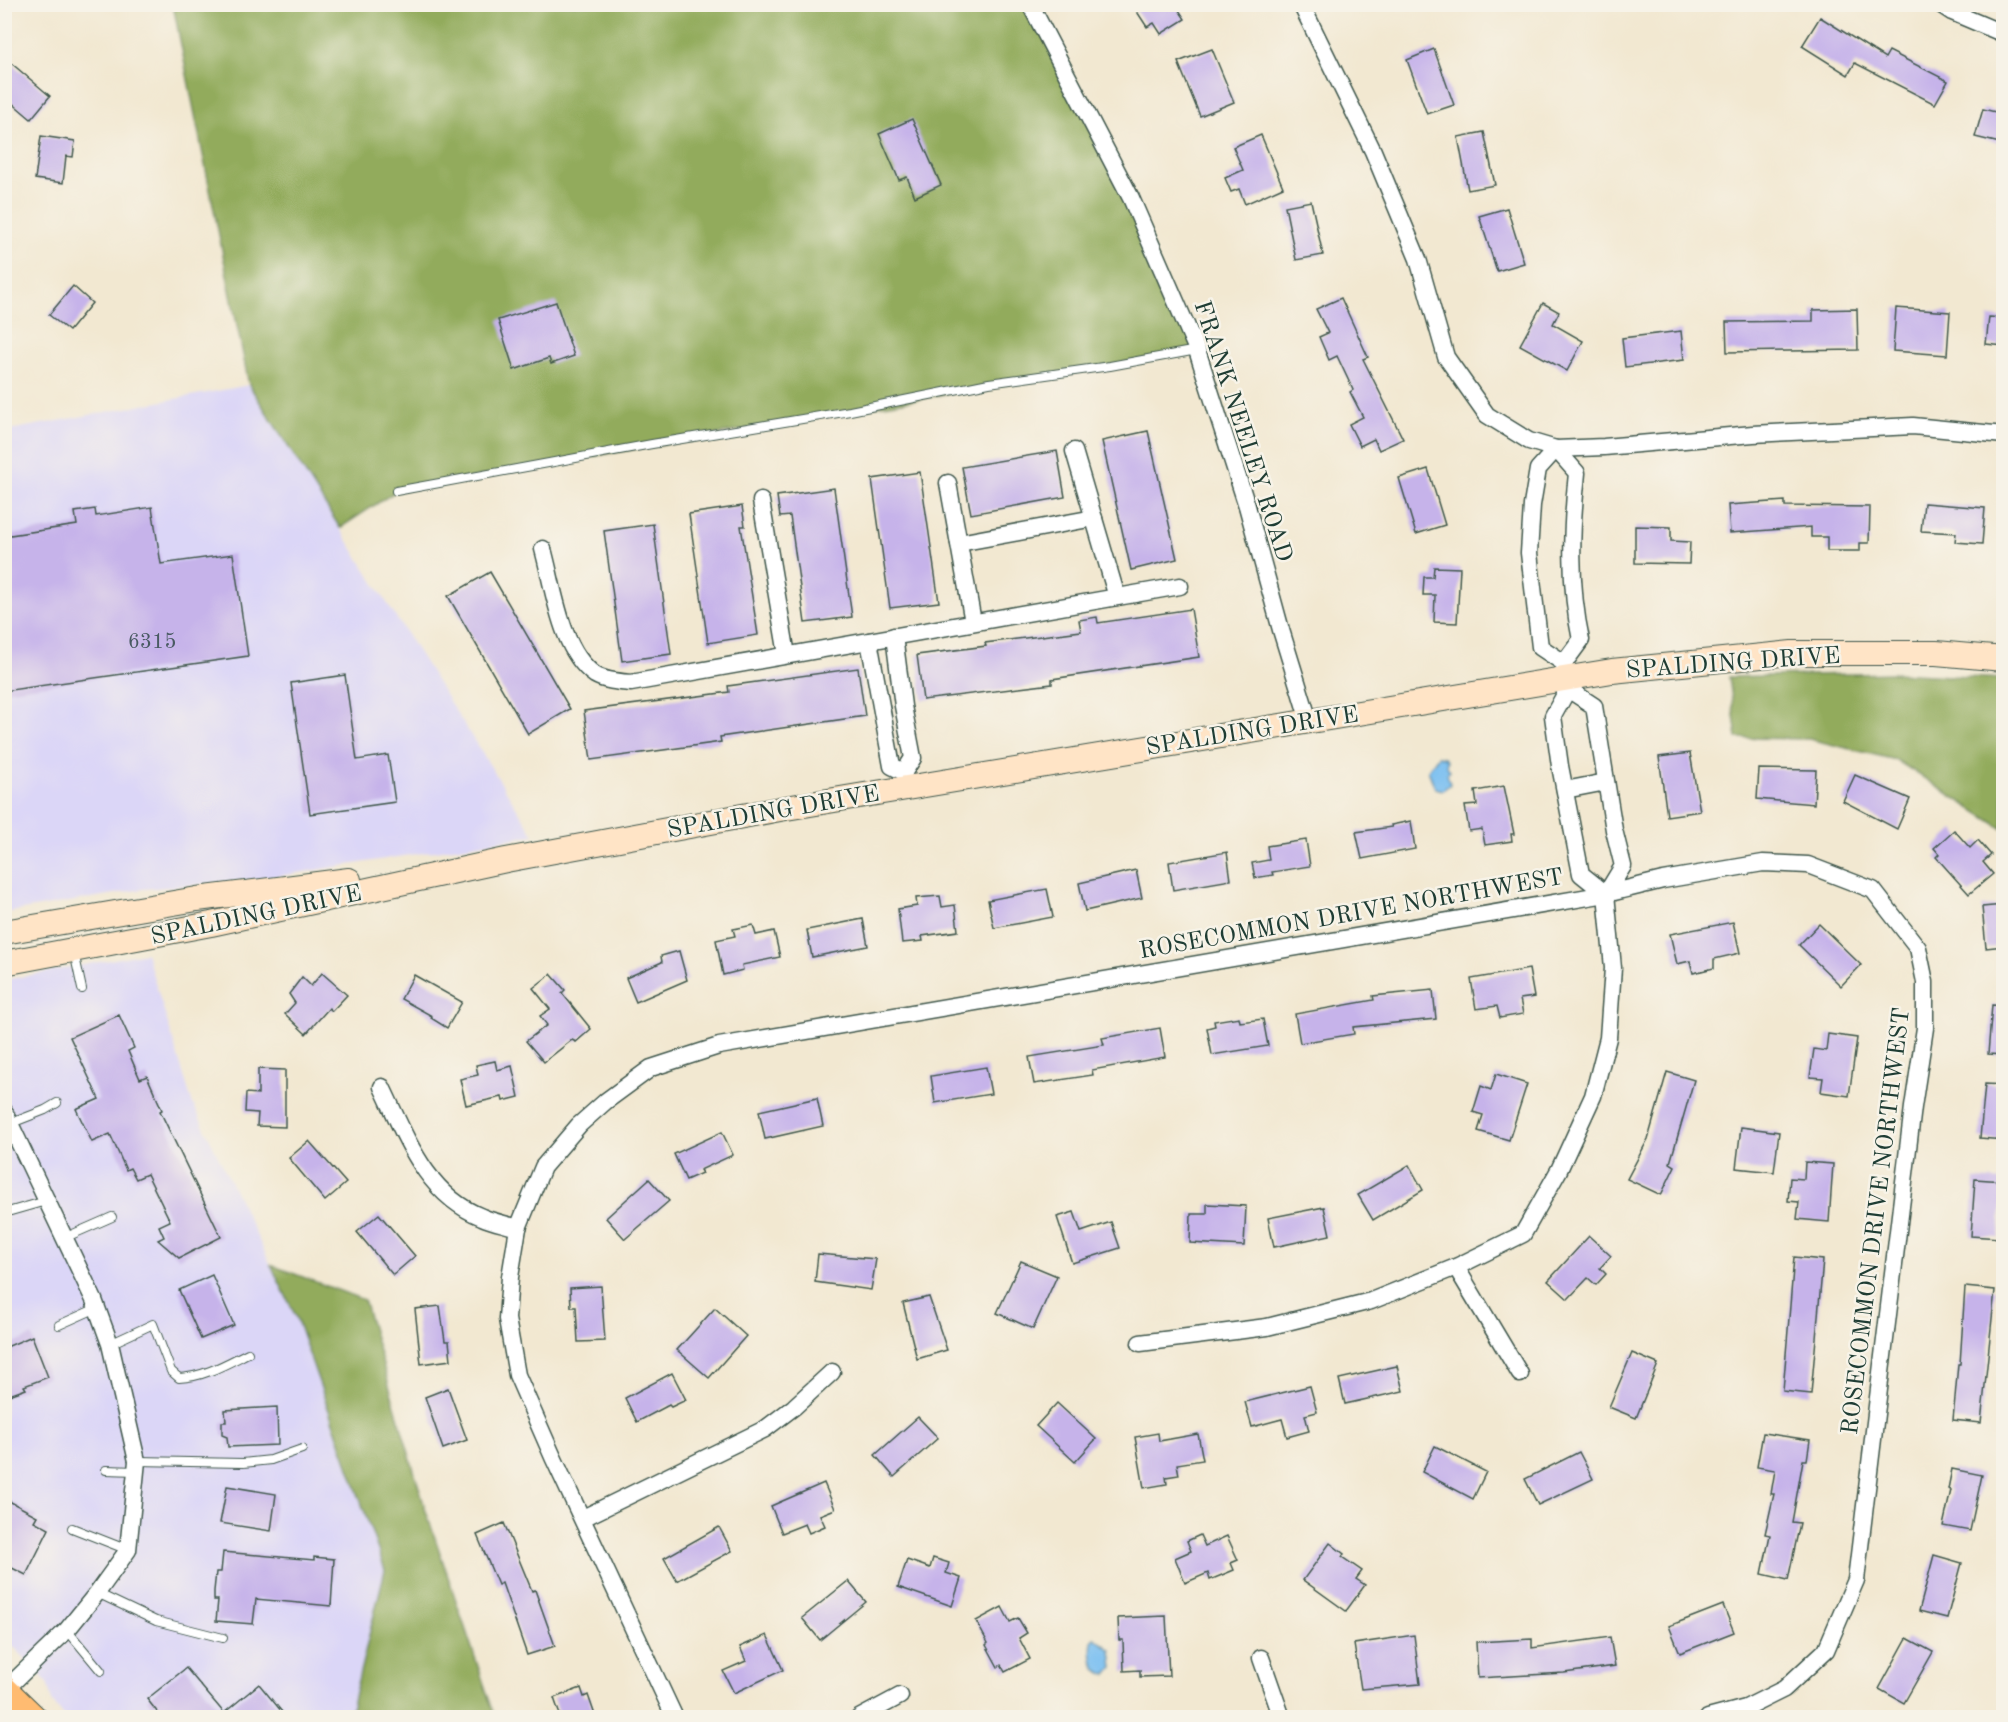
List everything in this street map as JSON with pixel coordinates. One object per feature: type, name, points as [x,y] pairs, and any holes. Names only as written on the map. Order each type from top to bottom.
[{"type":"main road","name":"SPALDING DRIVE","points":[[4,963],[211,924],[506,860],[906,780],[1309,721],[1566,677],[1792,653],[1936,653],[2004,659]]},
{"type":"main road","name":"SPALDING DRIVE","points":[[4,932],[197,899],[506,860]]},
{"type":"main road","points":[[5,1690],[34,1718]]},
{"type":"street","name":"FRANK NEELEY ROAD","points":[[1030,4],[1131,198],[1197,350],[1247,506],[1309,721]]},
{"type":"street","points":[[1301,4],[1373,151],[1418,260],[1446,357],[1487,415],[1529,441],[1556,449],[1753,434],[1913,426],[2004,435]]},
{"type":"street","points":[[1941,4],[1952,12],[2004,34]]},
{"type":"street","points":[[1140,1343],[1267,1327],[1371,1301],[1456,1267],[1523,1234],[1559,1170],[1593,1096],[1608,1038],[1613,968],[1606,894],[1623,866],[1594,706],[1540,647],[1529,553],[1538,469],[1556,449]]},
{"type":"street","points":[[1556,449],[1577,473],[1572,550],[1575,613],[1581,640],[1553,716],[1564,790],[1581,874],[1606,894]]},
{"type":"street","points":[[1074,451],[1116,597]]},
{"type":"street","points":[[948,483],[973,622]]},
{"type":"street","points":[[761,501],[787,655]]},
{"type":"street","points":[[959,543],[1094,518]]},
{"type":"street","points":[[543,549],[566,637],[582,663],[597,676],[631,683],[1180,586]]},
{"type":"street","name":"SPALDING DRIVE","points":[[870,641],[892,766],[906,780],[913,758],[903,706],[894,636]]},
{"type":"street","points":[[1564,790],[1606,782]]},
{"type":"street","name":"ROSECOMMON DRIVE NORTHWEST","points":[[675,1718],[517,1375],[507,1319],[510,1277],[518,1228],[543,1167],[579,1125],[606,1101],[651,1068],[719,1046],[1606,894],[1663,880],[1763,863],[1808,865],[1873,890],[1918,948],[1925,982],[1925,1028],[1913,1107],[1856,1580],[1826,1650],[1784,1689],[1746,1708],[1708,1718]]},
{"type":"street","points":[[382,1087],[421,1166],[447,1197],[481,1217],[518,1228]]},
{"type":"street","points":[[5,1690],[67,1630],[128,1550],[137,1466],[110,1344],[97,1308],[7,1117]]},
{"type":"street","points":[[1456,1267],[1520,1374]]},
{"type":"street","points":[[583,1518],[765,1429],[794,1407],[832,1372]]},
{"type":"street","points":[[1262,1658],[1282,1718]]},
{"type":"street","points":[[859,1718],[900,1696]]},
{"type":"lane","points":[[396,491],[652,444],[850,411],[990,383],[1110,366],[1197,350]]},
{"type":"lane","points":[[74,951],[82,989]]},
{"type":"lane","points":[[7,1117],[45,1110],[57,1103]]},
{"type":"lane","points":[[4,1213],[46,1201]]},
{"type":"lane","points":[[64,1238],[112,1217]]},
{"type":"lane","points":[[59,1325],[97,1308]]},
{"type":"lane","points":[[110,1344],[153,1324],[171,1371],[179,1378],[204,1374],[248,1353]]},
{"type":"lane","points":[[106,1470],[137,1466],[271,1460],[302,1449]]},
{"type":"lane","points":[[72,1528],[128,1550]]},
{"type":"lane","points":[[97,1593],[156,1621],[223,1638]]},
{"type":"lane","points":[[67,1630],[101,1671]]},
{"type":"shaded area","points":[[249,385],[534,835],[254,880],[143,889],[5,913],[5,431]]},
{"type":"shaded area","points":[[146,953],[192,1102],[296,1317],[385,1570],[349,1717],[65,1717],[52,1702],[47,1682],[15,1648],[5,1646],[5,980]]},
{"type":"green space","points":[[173,5],[1030,5],[1197,350],[396,491],[340,528],[249,385]]},
{"type":"green space","points":[[1895,673],[2003,679],[2003,829],[1896,760],[1809,739],[1737,738],[1729,677]]},
{"type":"green space","points":[[271,1265],[364,1300],[425,1508],[495,1717],[349,1717],[385,1570],[296,1317]]},
{"type":"water","points":[[1438,756],[1447,760],[1446,766],[1450,770],[1447,774],[1450,784],[1443,790],[1435,788],[1428,770]]},
{"type":"water","points":[[1095,1638],[1111,1650],[1113,1668],[1107,1675],[1098,1670],[1093,1662],[1091,1646]]},
{"type":"building","points":[[1132,4],[1175,4],[1185,19],[1161,34],[1154,23],[1147,27]]},
{"type":"building","points":[[1820,17],[1885,58],[1889,51],[1948,81],[1935,104],[1855,63],[1848,75],[1802,46]]},
{"type":"building","points":[[1212,49],[1234,102],[1200,116],[1178,62]]},
{"type":"building","points":[[1434,49],[1454,105],[1427,114],[1407,60]]},
{"type":"building","points":[[4,57],[50,96],[31,119],[4,96]]},
{"type":"building","points":[[1983,109],[2004,114],[2004,144],[1975,137]]},
{"type":"building","points":[[912,119],[941,185],[915,197],[907,177],[899,180],[879,134]]},
{"type":"building","points":[[1484,132],[1495,185],[1468,190],[1458,137]]},
{"type":"building","points":[[1261,135],[1283,187],[1245,204],[1239,189],[1231,192],[1225,178],[1243,170],[1233,147]]},
{"type":"building","points":[[41,136],[75,141],[73,157],[66,156],[63,183],[35,179]]},
{"type":"building","points":[[1311,201],[1323,255],[1296,260],[1285,206]]},
{"type":"building","points":[[1507,208],[1524,263],[1497,271],[1479,216]]},
{"type":"building","points":[[73,286],[92,303],[69,331],[49,315]]},
{"type":"building","points":[[1341,298],[1368,357],[1363,359],[1403,439],[1379,450],[1374,439],[1360,446],[1349,424],[1363,417],[1350,392],[1353,390],[1337,356],[1329,360],[1319,337],[1328,333],[1316,309]]},
{"type":"building","points":[[556,302],[574,356],[551,364],[549,358],[514,370],[498,320]]},
{"type":"building","points":[[1543,303],[1559,312],[1553,324],[1583,341],[1567,371],[1520,345]]},
{"type":"building","points":[[1896,308],[1950,312],[1947,355],[1893,351]]},
{"type":"building","points":[[1857,309],[1858,350],[1727,352],[1726,322],[1813,321],[1813,310]]},
{"type":"building","points":[[1989,317],[2004,318],[2004,346],[1986,344]]},
{"type":"building","points":[[1681,331],[1684,360],[1625,367],[1622,338]]},
{"type":"building","points":[[1148,431],[1177,559],[1131,570],[1102,441]]},
{"type":"building","points":[[1057,451],[1065,497],[971,514],[962,467]]},
{"type":"building","points":[[1428,469],[1445,525],[1416,534],[1399,478]]},
{"type":"building","points":[[920,472],[939,602],[890,608],[872,479]]},
{"type":"building","points":[[834,488],[852,617],[805,623],[790,516],[780,517],[777,496]]},
{"type":"building","points":[[1785,501],[1785,506],[1870,507],[1869,543],[1860,543],[1860,551],[1827,551],[1827,537],[1811,537],[1811,527],[1730,533],[1728,505]]},
{"type":"building","points":[[1924,503],[1985,508],[1982,544],[1955,542],[1956,533],[1921,531]]},
{"type":"building","points":[[742,506],[745,526],[741,526],[758,635],[708,643],[689,514]]},
{"type":"building","points":[[152,507],[161,564],[233,554],[248,656],[4,691],[4,536],[77,525],[75,512],[95,509],[96,516]]},
{"type":"building","points":[[653,524],[671,654],[622,661],[604,531]]},
{"type":"building","points":[[1635,526],[1671,527],[1671,541],[1690,542],[1689,564],[1635,563]]},
{"type":"building","points":[[1434,567],[1460,568],[1457,623],[1434,622],[1435,595],[1423,595],[1424,577],[1433,577]]},
{"type":"building","points":[[490,572],[570,709],[528,734],[448,596]]},
{"type":"building","points":[[1191,609],[1199,657],[1052,679],[1052,684],[923,700],[917,655],[986,646],[985,643],[1081,631],[1079,620],[1097,617],[1098,623]]},
{"type":"building","points":[[858,668],[865,716],[720,737],[721,742],[591,760],[584,711],[729,692],[728,686]]},
{"type":"building","points":[[345,675],[357,760],[388,755],[395,802],[310,814],[291,683]]},
{"type":"building","points":[[1690,753],[1700,811],[1667,816],[1659,757]]},
{"type":"building","points":[[1759,769],[1816,770],[1814,804],[1757,799]]},
{"type":"building","points":[[1855,775],[1910,799],[1897,829],[1843,801]]},
{"type":"building","points":[[1504,786],[1514,834],[1511,834],[1512,841],[1485,845],[1482,829],[1469,831],[1465,806],[1477,805],[1475,791]]},
{"type":"building","points":[[1411,821],[1415,849],[1362,859],[1356,832],[1392,827],[1391,825]]},
{"type":"building","points":[[1954,830],[1970,848],[1978,840],[1991,855],[1983,862],[1993,874],[1969,894],[1936,857],[1939,854],[1934,848]]},
{"type":"building","points":[[1306,840],[1310,866],[1272,872],[1273,875],[1255,878],[1252,863],[1269,860],[1267,846]]},
{"type":"building","points":[[1227,852],[1231,880],[1173,890],[1169,862]]},
{"type":"building","points":[[1136,870],[1142,898],[1085,911],[1079,883]]},
{"type":"building","points":[[1047,889],[1053,917],[994,928],[988,900]]},
{"type":"building","points":[[940,896],[942,907],[955,905],[958,931],[922,936],[923,941],[902,943],[898,909],[917,906],[916,898]]},
{"type":"building","points":[[2004,905],[2004,946],[1986,948],[1982,907]]},
{"type":"building","points":[[863,919],[868,946],[812,957],[807,930]]},
{"type":"building","points":[[1733,922],[1740,953],[1714,959],[1714,968],[1693,973],[1690,961],[1677,964],[1670,934]]},
{"type":"building","points":[[1819,924],[1861,965],[1841,986],[1799,945]]},
{"type":"building","points":[[753,925],[756,935],[774,931],[780,957],[742,965],[743,970],[723,975],[716,940],[735,936],[733,929]]},
{"type":"building","points":[[679,951],[687,980],[636,1002],[626,978],[662,962],[661,956]]},
{"type":"building","points":[[1529,969],[1534,997],[1520,999],[1523,1014],[1500,1018],[1497,1006],[1476,1009],[1471,979]]},
{"type":"building","points":[[322,973],[347,995],[332,1011],[329,1008],[306,1034],[285,1014],[295,1003],[289,994],[302,977],[311,986]]},
{"type":"building","points":[[551,974],[565,990],[562,993],[591,1029],[576,1042],[572,1040],[544,1062],[526,1041],[547,1025],[540,1016],[550,1009],[533,988]]},
{"type":"building","points":[[414,975],[462,1002],[447,1028],[431,1018],[432,1016],[401,999]]},
{"type":"building","points":[[1433,990],[1436,1019],[1353,1027],[1354,1034],[1300,1043],[1295,1014],[1374,1000],[1373,996]]},
{"type":"building","points":[[1992,1005],[2004,1006],[2004,1055],[1988,1054]]},
{"type":"building","points":[[119,1015],[134,1048],[128,1051],[140,1079],[147,1076],[162,1110],[160,1111],[221,1237],[179,1258],[158,1240],[164,1237],[159,1226],[170,1221],[147,1174],[136,1179],[130,1168],[126,1170],[110,1134],[92,1142],[76,1109],[99,1099],[70,1037]]},
{"type":"building","points":[[1239,1017],[1240,1022],[1263,1019],[1268,1046],[1212,1055],[1207,1028],[1215,1026],[1214,1021]]},
{"type":"building","points":[[1160,1028],[1165,1057],[1092,1070],[1093,1075],[1034,1084],[1029,1057],[1104,1045],[1102,1038]]},
{"type":"building","points":[[1828,1034],[1857,1038],[1849,1096],[1821,1092],[1823,1078],[1810,1077],[1814,1049],[1826,1051]]},
{"type":"building","points":[[495,1061],[497,1070],[512,1066],[519,1097],[503,1101],[502,1097],[466,1105],[460,1079],[478,1075],[476,1065]]},
{"type":"building","points":[[986,1067],[991,1094],[935,1103],[931,1076]]},
{"type":"building","points":[[258,1069],[285,1070],[285,1127],[257,1126],[258,1113],[245,1112],[246,1093],[258,1094]]},
{"type":"building","points":[[1667,1072],[1694,1080],[1670,1163],[1675,1166],[1661,1195],[1627,1179],[1648,1139]]},
{"type":"building","points":[[1496,1074],[1527,1084],[1509,1140],[1478,1131],[1483,1115],[1473,1112],[1481,1086],[1491,1090]]},
{"type":"building","points":[[1985,1084],[2004,1085],[2004,1140],[1980,1138]]},
{"type":"building","points":[[817,1098],[823,1126],[765,1139],[759,1111]]},
{"type":"building","points":[[1741,1127],[1779,1132],[1774,1172],[1736,1168]]},
{"type":"building","points":[[722,1132],[733,1155],[700,1170],[702,1173],[686,1180],[674,1154]]},
{"type":"building","points":[[309,1141],[346,1183],[325,1201],[289,1158]]},
{"type":"building","points":[[1805,1162],[1833,1164],[1829,1222],[1797,1219],[1799,1202],[1788,1201],[1790,1178],[1804,1179]]},
{"type":"building","points":[[1409,1165],[1423,1190],[1373,1220],[1358,1195]]},
{"type":"building","points":[[649,1179],[669,1201],[625,1239],[606,1218]]},
{"type":"building","points":[[1975,1179],[2003,1181],[1999,1238],[1971,1236]]},
{"type":"building","points":[[1207,1204],[1246,1206],[1244,1246],[1190,1243],[1191,1214],[1207,1214]]},
{"type":"building","points":[[1324,1207],[1330,1235],[1274,1247],[1268,1218]]},
{"type":"building","points":[[1074,1212],[1081,1232],[1111,1222],[1120,1248],[1072,1263],[1057,1217]]},
{"type":"building","points":[[379,1214],[415,1256],[393,1275],[357,1232]]},
{"type":"building","points":[[1589,1236],[1611,1256],[1600,1268],[1606,1274],[1596,1285],[1588,1278],[1568,1299],[1548,1281]]},
{"type":"building","points":[[818,1254],[876,1259],[871,1290],[815,1282]]},
{"type":"building","points":[[1794,1257],[1823,1260],[1811,1394],[1783,1391]]},
{"type":"building","points":[[1021,1261],[1057,1276],[1033,1329],[997,1313]]},
{"type":"building","points":[[212,1275],[234,1325],[201,1339],[179,1290]]},
{"type":"building","points":[[601,1286],[605,1341],[578,1342],[576,1307],[571,1307],[570,1288]]},
{"type":"building","points":[[1965,1287],[1995,1290],[1981,1423],[1953,1420],[1958,1364],[1960,1364]]},
{"type":"building","points":[[929,1297],[947,1350],[917,1359],[903,1303]]},
{"type":"building","points":[[440,1306],[445,1341],[449,1341],[451,1360],[421,1364],[415,1309]]},
{"type":"building","points":[[715,1308],[746,1336],[709,1378],[677,1350]]},
{"type":"building","points":[[32,1336],[48,1377],[24,1386],[26,1389],[4,1397],[4,1348]]},
{"type":"building","points":[[1632,1353],[1658,1364],[1636,1418],[1609,1407]]},
{"type":"building","points":[[1397,1366],[1403,1391],[1345,1404],[1339,1379]]},
{"type":"building","points":[[672,1373],[686,1400],[671,1407],[669,1405],[637,1422],[625,1398]]},
{"type":"building","points":[[1310,1386],[1317,1412],[1305,1415],[1309,1431],[1287,1437],[1282,1419],[1252,1427],[1245,1402]]},
{"type":"building","points":[[448,1388],[467,1440],[443,1449],[425,1397]]},
{"type":"building","points":[[1057,1403],[1096,1439],[1075,1462],[1036,1426]]},
{"type":"building","points":[[277,1407],[278,1445],[228,1447],[227,1437],[222,1435],[222,1422],[226,1422],[225,1410]]},
{"type":"building","points":[[918,1417],[938,1438],[894,1477],[875,1455]]},
{"type":"building","points":[[1158,1433],[1159,1441],[1198,1434],[1203,1460],[1177,1464],[1179,1475],[1166,1477],[1167,1484],[1144,1488],[1135,1437]]},
{"type":"building","points":[[1763,1433],[1810,1440],[1807,1460],[1803,1460],[1792,1522],[1800,1523],[1788,1580],[1762,1574],[1770,1535],[1765,1534],[1774,1494],[1771,1494],[1775,1470],[1757,1467]]},
{"type":"building","points":[[1435,1446],[1486,1472],[1473,1499],[1422,1472]]},
{"type":"building","points":[[1579,1452],[1593,1479],[1538,1505],[1525,1479]]},
{"type":"building","points":[[1952,1469],[1982,1475],[1970,1531],[1943,1526],[1951,1490],[1948,1489]]},
{"type":"building","points":[[824,1483],[835,1509],[820,1515],[825,1526],[809,1533],[805,1524],[782,1533],[771,1506]]},
{"type":"building","points":[[227,1486],[276,1494],[271,1531],[220,1523]]},
{"type":"building","points":[[9,1501],[37,1516],[34,1521],[49,1529],[26,1575],[4,1564],[4,1509]]},
{"type":"building","points":[[504,1523],[532,1591],[535,1590],[555,1646],[527,1655],[502,1583],[498,1585],[477,1535]]},
{"type":"building","points":[[719,1527],[732,1551],[677,1581],[664,1558]]},
{"type":"building","points":[[1200,1535],[1205,1546],[1227,1536],[1238,1560],[1231,1563],[1234,1570],[1210,1580],[1208,1573],[1185,1583],[1175,1558],[1191,1551],[1187,1541]]},
{"type":"building","points":[[1330,1543],[1344,1554],[1342,1557],[1362,1571],[1356,1579],[1365,1585],[1346,1611],[1303,1580]]},
{"type":"building","points":[[223,1552],[314,1560],[314,1557],[334,1559],[331,1606],[256,1599],[253,1624],[216,1621],[218,1600],[214,1600],[214,1591],[216,1572],[221,1572]]},
{"type":"building","points":[[1934,1555],[1962,1563],[1947,1618],[1919,1611]]},
{"type":"building","points":[[933,1558],[949,1563],[946,1573],[961,1578],[952,1606],[898,1587],[907,1560],[930,1568]]},
{"type":"building","points":[[848,1581],[866,1602],[820,1640],[802,1618]]},
{"type":"building","points":[[1723,1605],[1734,1632],[1680,1653],[1669,1626]]},
{"type":"building","points":[[1002,1607],[1010,1622],[1018,1618],[1027,1633],[1019,1638],[1030,1659],[1005,1672],[1001,1665],[998,1667],[976,1621]]},
{"type":"building","points":[[1166,1616],[1169,1676],[1140,1677],[1140,1670],[1124,1671],[1123,1640],[1119,1640],[1118,1618]]},
{"type":"building","points":[[767,1635],[783,1670],[734,1693],[723,1671],[746,1661],[740,1647]]},
{"type":"building","points":[[1414,1635],[1420,1684],[1361,1689],[1354,1644]]},
{"type":"building","points":[[1610,1637],[1615,1666],[1564,1673],[1478,1678],[1476,1642],[1532,1639],[1532,1648]]},
{"type":"building","points":[[1907,1638],[1933,1652],[1904,1703],[1879,1689]]},
{"type":"building","points":[[186,1668],[224,1713],[259,1684],[287,1718],[162,1718],[147,1699]]},
{"type":"building","points":[[581,1688],[584,1697],[588,1695],[596,1718],[561,1718],[554,1698]]}]
